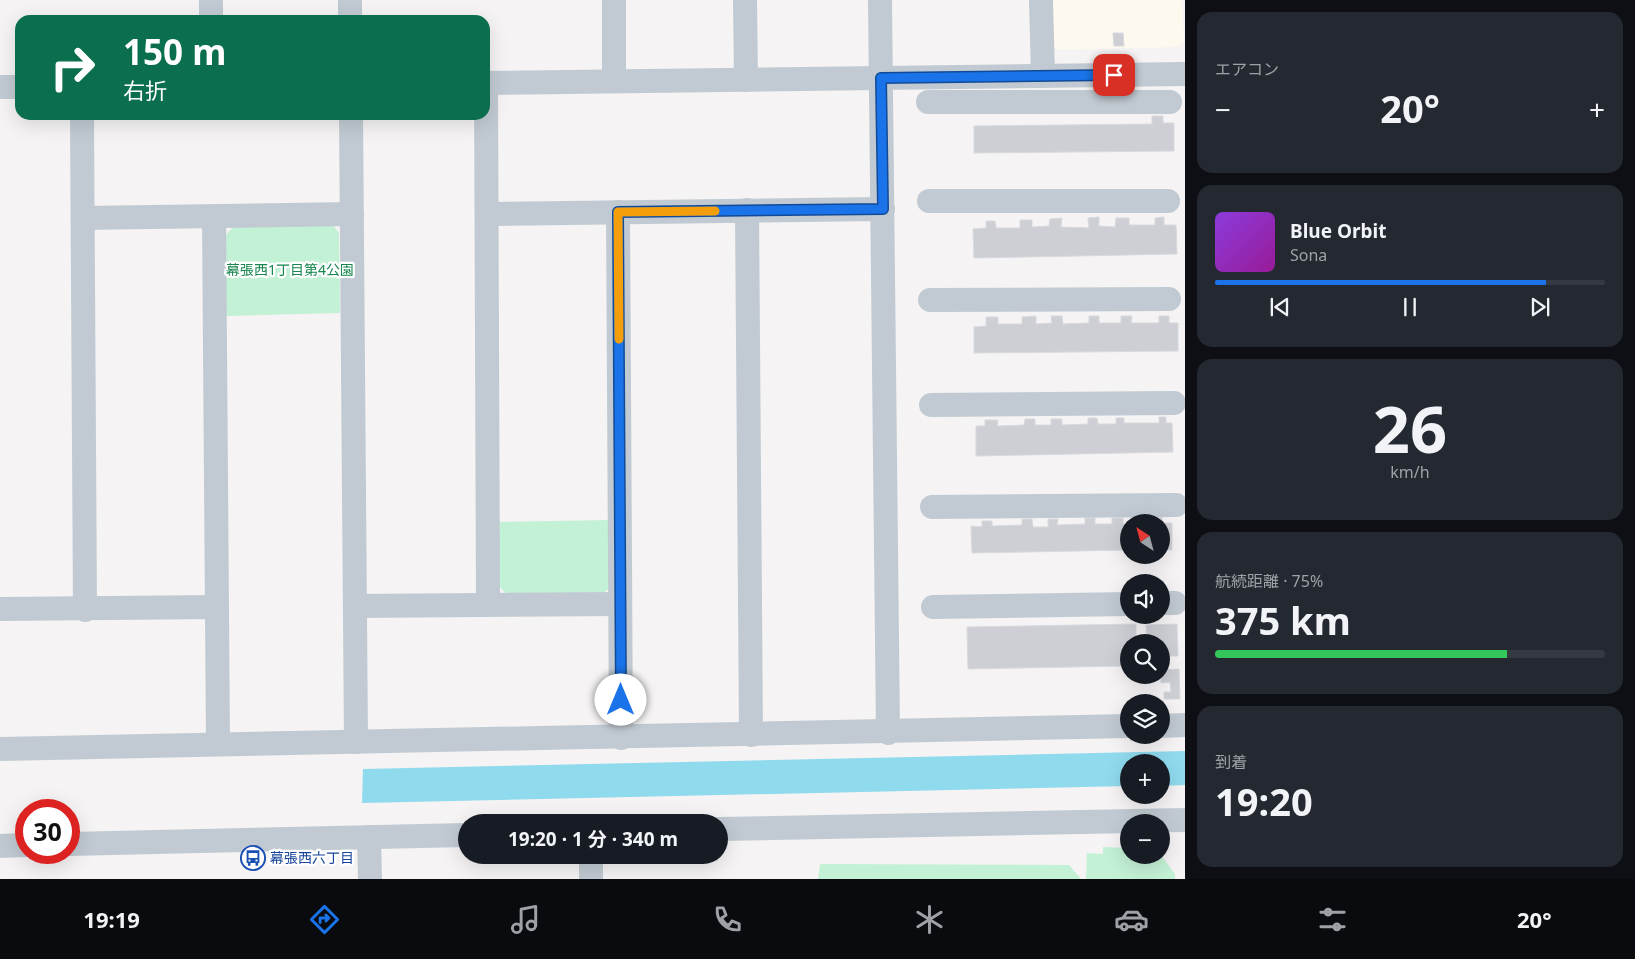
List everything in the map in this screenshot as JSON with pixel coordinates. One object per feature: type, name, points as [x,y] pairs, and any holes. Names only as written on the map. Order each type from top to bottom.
[{"type":"street","points":[[211,0],[211,15]]},
{"type":"street","points":[[350,0],[350,15]]},
{"type":"street","points":[[614,0],[614,81]]},
{"type":"street","points":[[745,0],[746,80]]},
{"type":"street","points":[[880,0],[888,733]]},
{"type":"street","points":[[1042,0],[1043,76]]},
{"type":"street","points":[[490,83],[1185,74]]},
{"type":"street","points":[[0,88],[15,87]]},
{"type":"street","points":[[928,102],[1170,102]]},
{"type":"street","points":[[82,120],[85,610]]},
{"type":"street","points":[[351,120],[356,742]]},
{"type":"street","points":[[486,120],[488,605]]},
{"type":"street","points":[[929,201],[1168,201]]},
{"type":"street","points":[[487,214],[883,209]]},
{"type":"street","points":[[747,210],[751,736]]},
{"type":"street","points":[[618,212],[621,738]]},
{"type":"street","points":[[83,218],[352,214]]},
{"type":"street","points":[[214,217],[218,743]]},
{"type":"street","points":[[930,300],[1169,300]]},
{"type":"street","points":[[931,406],[1174,403]]},
{"type":"street","points":[[932,507],[1176,504]]},
{"type":"street","points":[[355,606],[620,604]]},
{"type":"street","points":[[933,607],[1120,604]]},
{"type":"street","points":[[0,609],[217,608]]},
{"type":"street","points":[[1170,726],[1185,725]]},
{"type":"street","points":[[0,749],[218,743],[751,736],[1120,726]]},
{"type":"street","points":[[728,829],[1185,820]]},
{"type":"street","points":[[80,844],[458,835]]},
{"type":"street","points":[[369,837],[370,879]]},
{"type":"street","points":[[0,846],[15,846]]},
{"type":"street","points":[[591,864],[591,879]]},
{"type":"shaded area","points":[[1048,0],[1182,0],[1184,42],[1178,47],[1057,50],[1048,43]]},
{"type":"green space","name":"幕張西1丁目第4公園","points":[[333,225],[339,233],[340,313],[226,316],[224,237],[234,226]]},
{"type":"green space","points":[[612,520],[613,585],[602,594],[509,597],[499,586],[498,522]]},
{"type":"green space","points":[[1103,847],[1120,848],[1120,864],[1168,864],[1175,874],[1175,879],[1086,879],[1087,853],[1103,854]]},
{"type":"green space","points":[[820,864],[1069,865],[1081,879],[818,879]]},
{"type":"water","points":[[1185,751],[1185,785],[1170,786],[1170,754],[1120,754],[1120,786],[362,803],[363,769]]},
{"type":"building","points":[[1113,33],[1123,33],[1124,46],[1114,46]]},
{"type":"building","points":[[1152,116],[1163,116],[1163,123],[1174,123],[1174,151],[974,153],[974,126],[1152,124]]},
{"type":"building","points":[[1099,217],[1099,226],[1115,227],[1116,218],[1129,218],[1129,225],[1155,225],[1155,218],[1164,217],[1164,225],[1176,225],[1177,254],[974,258],[973,229],[986,228],[986,221],[995,221],[996,228],[1020,228],[1020,220],[1032,220],[1032,227],[1049,226],[1050,219],[1062,218],[1061,227],[1089,228],[1088,218]]},
{"type":"building","points":[[1036,316],[1036,324],[1052,323],[1051,316],[1062,316],[1063,324],[1089,323],[1089,316],[1099,316],[1099,323],[1121,323],[1121,316],[1132,316],[1131,323],[1159,323],[1159,316],[1169,316],[1169,323],[1178,323],[1178,351],[974,353],[974,327],[986,326],[986,317],[998,317],[998,324],[1022,324],[1022,317]]},
{"type":"building","points":[[1159,417],[1166,417],[1166,423],[1172,423],[1173,452],[976,456],[976,426],[985,426],[985,420],[998,420],[997,426],[1024,425],[1025,419],[1035,419],[1035,425],[1051,425],[1051,419],[1062,419],[1062,425],[1088,424],[1088,418],[1097,418],[1098,424],[1116,424],[1116,418],[1124,418],[1124,423],[1159,423]]},
{"type":"building","points":[[1085,518],[1095,518],[1095,524],[1112,524],[1112,518],[1120,518],[1120,550],[972,553],[971,526],[982,527],[982,521],[992,521],[992,526],[1022,525],[1022,519],[1032,519],[1033,527],[1048,527],[1048,519],[1058,519],[1057,525],[1085,524]]},
{"type":"building","points":[[1170,523],[1172,523],[1172,550],[1170,550]]},
{"type":"building","points":[[1136,624],[1136,634],[1120,634],[1120,666],[968,669],[967,627]]},
{"type":"building","points":[[1177,624],[1178,656],[1170,656],[1170,634],[1147,634],[1146,625]]},
{"type":"building","points":[[1179,669],[1180,699],[1170,699],[1170,694],[1164,694],[1164,692],[1171,692],[1170,670]]},
{"type":"slow traffic","points":[[619,339],[618,212],[715,211]]},
{"type":"place","name":"幕張西六丁目","points":[[253,858]]},
{"type":"route","points":[[621,700],[618,212],[883,209],[881,78],[1114,75]]}]
